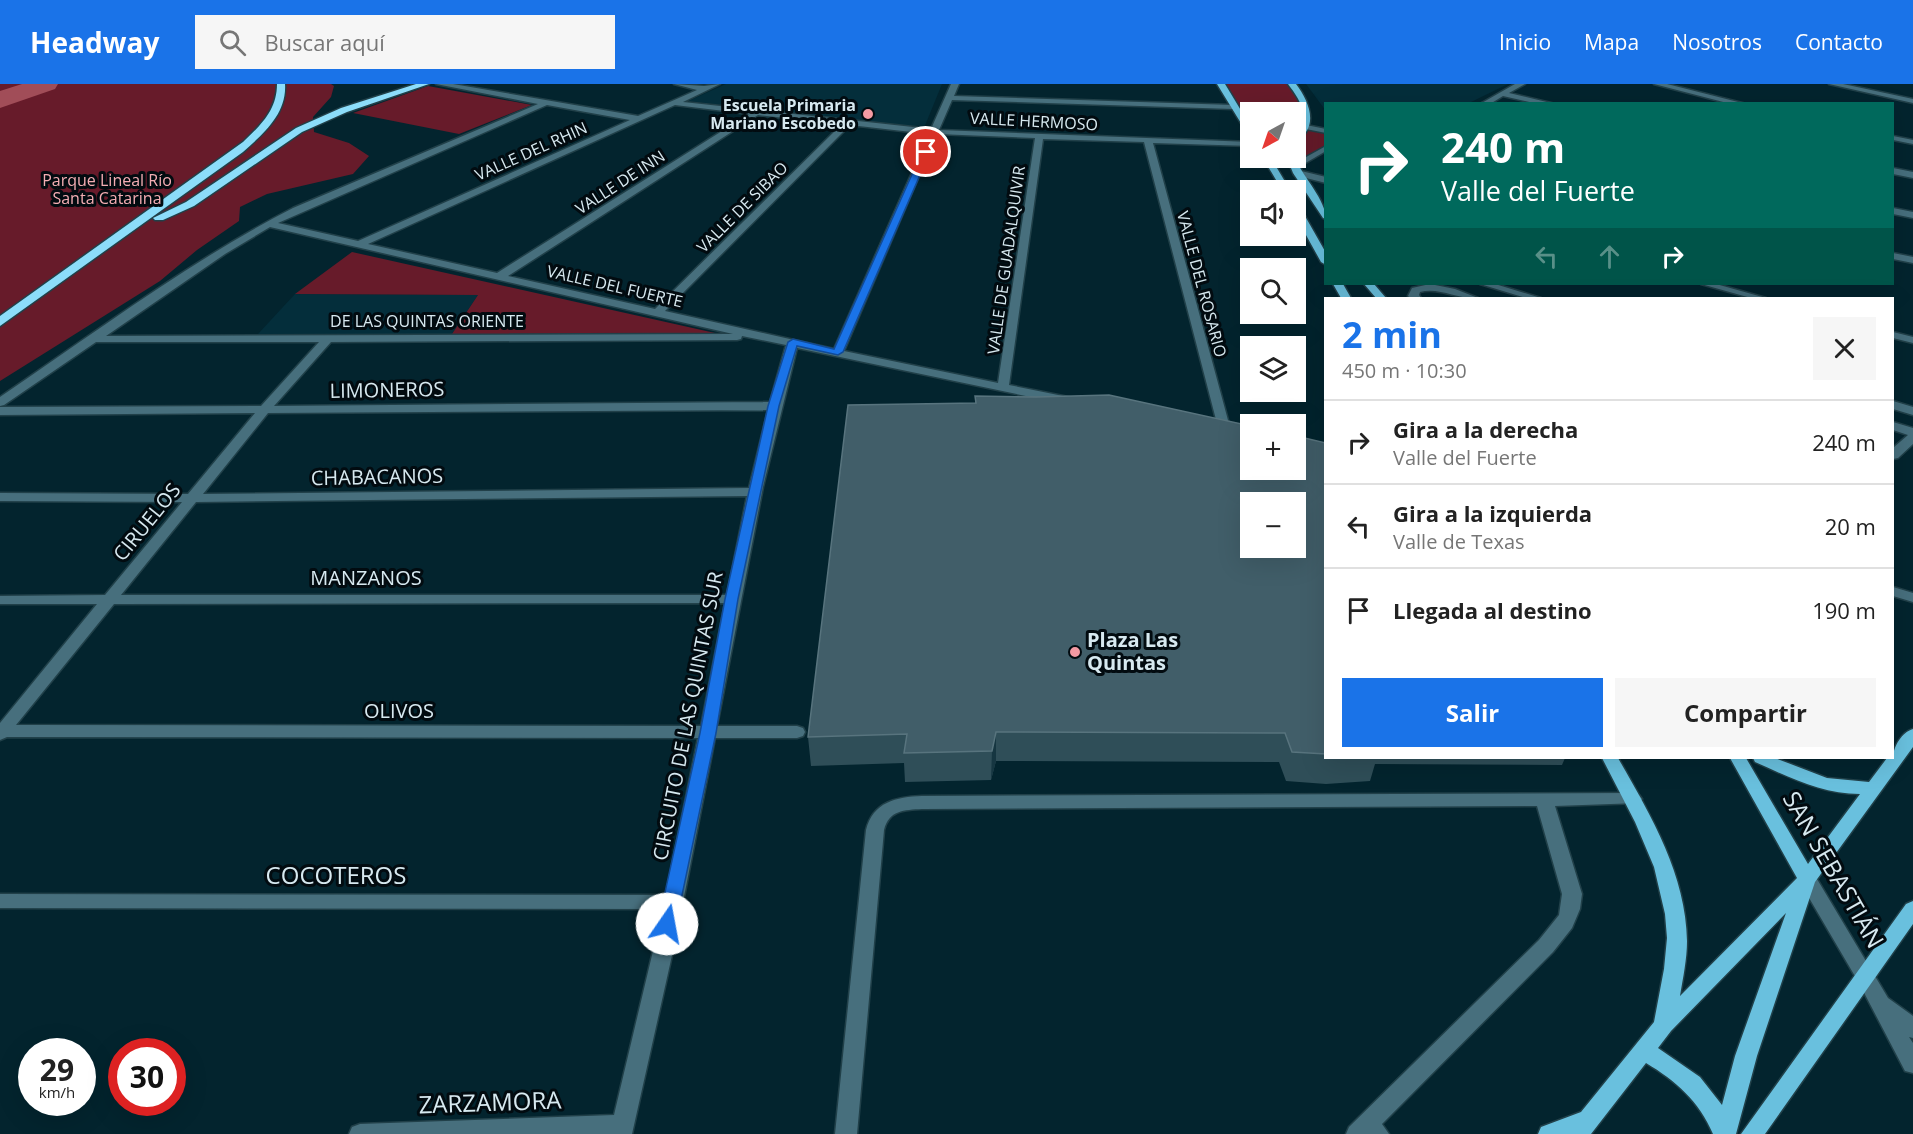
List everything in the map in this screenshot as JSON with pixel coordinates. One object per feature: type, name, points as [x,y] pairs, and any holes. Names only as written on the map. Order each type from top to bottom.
[{"type":"highway","points":[[0,322],[239,150],[260,131],[280,103],[283,92],[281,84]]},
{"type":"highway","points":[[122,236],[190,204],[298,130],[315,121],[425,84]]},
{"type":"main road","points":[[1221,84],[1240,118]]},
{"type":"main road","points":[[1292,84],[1302,102]]},
{"type":"main road","points":[[1296,168],[1324,213]]},
{"type":"main road","points":[[1306,226],[1324,258]]},
{"type":"main road","points":[[1371,285],[1380,297]]},
{"type":"main road","points":[[1549,1134],[1583,1126],[1664,1025],[1807,879],[1913,735]]},
{"type":"main road","points":[[1611,759],[1633,799],[1666,872],[1677,939],[1664,1025]]},
{"type":"main road","name":"SAN SEBASTIÁN","points":[[1739,759],[1807,879]]},
{"type":"main road","points":[[1763,759],[1828,786],[1850,789],[1873,788]]},
{"type":"main road","points":[[1725,1134],[1746,1056],[1807,879]]},
{"type":"main road","points":[[1752,1134],[1866,978],[1913,909]]},
{"type":"main road","points":[[1643,1050],[1694,1083],[1717,1114],[1725,1134]]},
{"type":"street","points":[[440,84],[639,119]]},
{"type":"street","points":[[678,84],[706,89]]},
{"type":"street","name":"VALLE DEL RHIN","points":[[358,245],[716,84]]},
{"type":"street","points":[[838,352],[955,84]]},
{"type":"street","points":[[1488,102],[1521,84]]},
{"type":"street","points":[[1658,84],[1734,102]]},
{"type":"street","points":[[1833,84],[1913,101]]},
{"type":"street","points":[[1502,94],[1542,102]]},
{"type":"street","points":[[948,98],[1233,107]]},
{"type":"street","name":"VALLE HERMOSO","points":[[674,103],[935,132],[1240,144]]},
{"type":"street","points":[[0,402],[222,252],[269,224],[296,210],[546,104]]},
{"type":"street","name":"VALLE DE INN","points":[[500,276],[757,112]]},
{"type":"street","name":"VALLE DE SIBAO","points":[[658,312],[847,123]]},
{"type":"street","points":[[1306,127],[1324,131]]},
{"type":"street","name":"VALLE DE GUADALQUIVIR","points":[[1003,387],[1039,137]]},
{"type":"street","points":[[1894,138],[1913,142]]},
{"type":"street","name":"VALLE DEL ROSARIO","points":[[1148,141],[1226,435]]},
{"type":"street","points":[[1306,159],[1324,149]]},
{"type":"street","points":[[1300,168],[1324,179]]},
{"type":"street","points":[[1894,171],[1913,175]]},
{"type":"street","points":[[1894,211],[1913,215]]},
{"type":"street","name":"VALLE DEL FUERTE","points":[[269,224],[762,337],[1085,405]]},
{"type":"street","points":[[1894,256],[1913,260]]},
{"type":"street","points":[[1489,285],[1532,297]]},
{"type":"street","points":[[1714,285],[1731,287],[1758,297]]},
{"type":"street","points":[[1414,297],[1416,290],[1423,287],[1437,288],[1469,297]]},
{"type":"street","points":[[1894,335],[1913,340]]},
{"type":"street","name":"DE LAS QUINTAS ORIENTE","points":[[92,339],[762,337]]},
{"type":"street","name":"CIRUELOS","points":[[1,732],[263,411],[328,338]]},
{"type":"street","name":"CIRCUITO DE LAS QUINTAS SUR","points":[[622,1130],[708,733],[731,599],[774,406],[793,342]]},
{"type":"street","points":[[1894,405],[1913,411]]},
{"type":"street","name":"LIMONEROS","points":[[0,411],[774,406]]},
{"type":"street","points":[[1894,426],[1913,432]]},
{"type":"street","points":[[1894,454],[1913,437]]},
{"type":"street","name":"CHABACANOS","points":[[0,497],[192,498],[755,492]]},
{"type":"street","points":[[1894,591],[1913,598]]},
{"type":"street","name":"MANZANOS","points":[[0,600],[111,598],[731,599]]},
{"type":"street","name":"OLIVOS","points":[[1,732],[797,732]]},
{"type":"street","points":[[1367,1131],[1546,946],[1569,916],[1573,904],[1572,894],[1544,799]]},
{"type":"street","points":[[846,1134],[875,830],[880,816],[887,809],[897,805],[949,803],[1633,799]]},
{"type":"street","name":"SAN SEBASTIÁN","points":[[1807,879],[1866,978],[1913,1064]]},
{"type":"street","name":"COCOTEROS","points":[[0,901],[672,902]]},
{"type":"street","points":[[1878,999],[1913,1029]]},
{"type":"street","name":"ZARZAMORA","points":[[360,1134],[622,1130]]},
{"type":"shaded area","name":"Escuela Primaria Mariano Escobedo","points":[[726,84],[942,84],[924,128],[688,101]]},
{"type":"shaded area","points":[[1306,84],[1508,84],[1471,102],[1324,102],[1324,108]]},
{"type":"shaded area","points":[[295,294],[478,295],[452,334],[258,334]]},
{"type":"green space","name":"Parque Lineal Río Santa Catarina","points":[[0,84],[331,84],[334,86],[331,97],[313,117],[314,132],[349,143],[369,156],[353,174],[267,194],[240,207],[239,221],[197,250],[160,281],[0,381]]},
{"type":"green space","points":[[1221,84],[1292,84],[1302,102],[1240,102],[1240,115]]},
{"type":"green space","points":[[428,86],[532,105],[459,134],[353,113]]},
{"type":"green space","points":[[1306,127],[1324,131],[1324,149],[1306,159]]},
{"type":"green space","points":[[352,252],[724,335],[452,334],[478,295],[295,294]]},
{"type":"building","name":"Plaza Las Quintas","points":[[1109,395],[1240,424],[1240,480],[1306,480],[1306,438],[1324,443],[1324,754],[1292,752],[1285,733],[996,732],[992,751],[904,753],[907,734],[808,737],[848,405],[976,403],[975,396]]},
{"type":"waterway","points":[[0,100],[46,84]]},
{"type":"place","name":"Escuela Primaria Mariano Escobedo","points":[[868,114]]},
{"type":"place","name":"Plaza Las Quintas","points":[[1075,652]]},
{"type":"route","points":[[667,924],[708,733],[731,599],[774,406],[793,342],[838,352],[926,152]]}]
